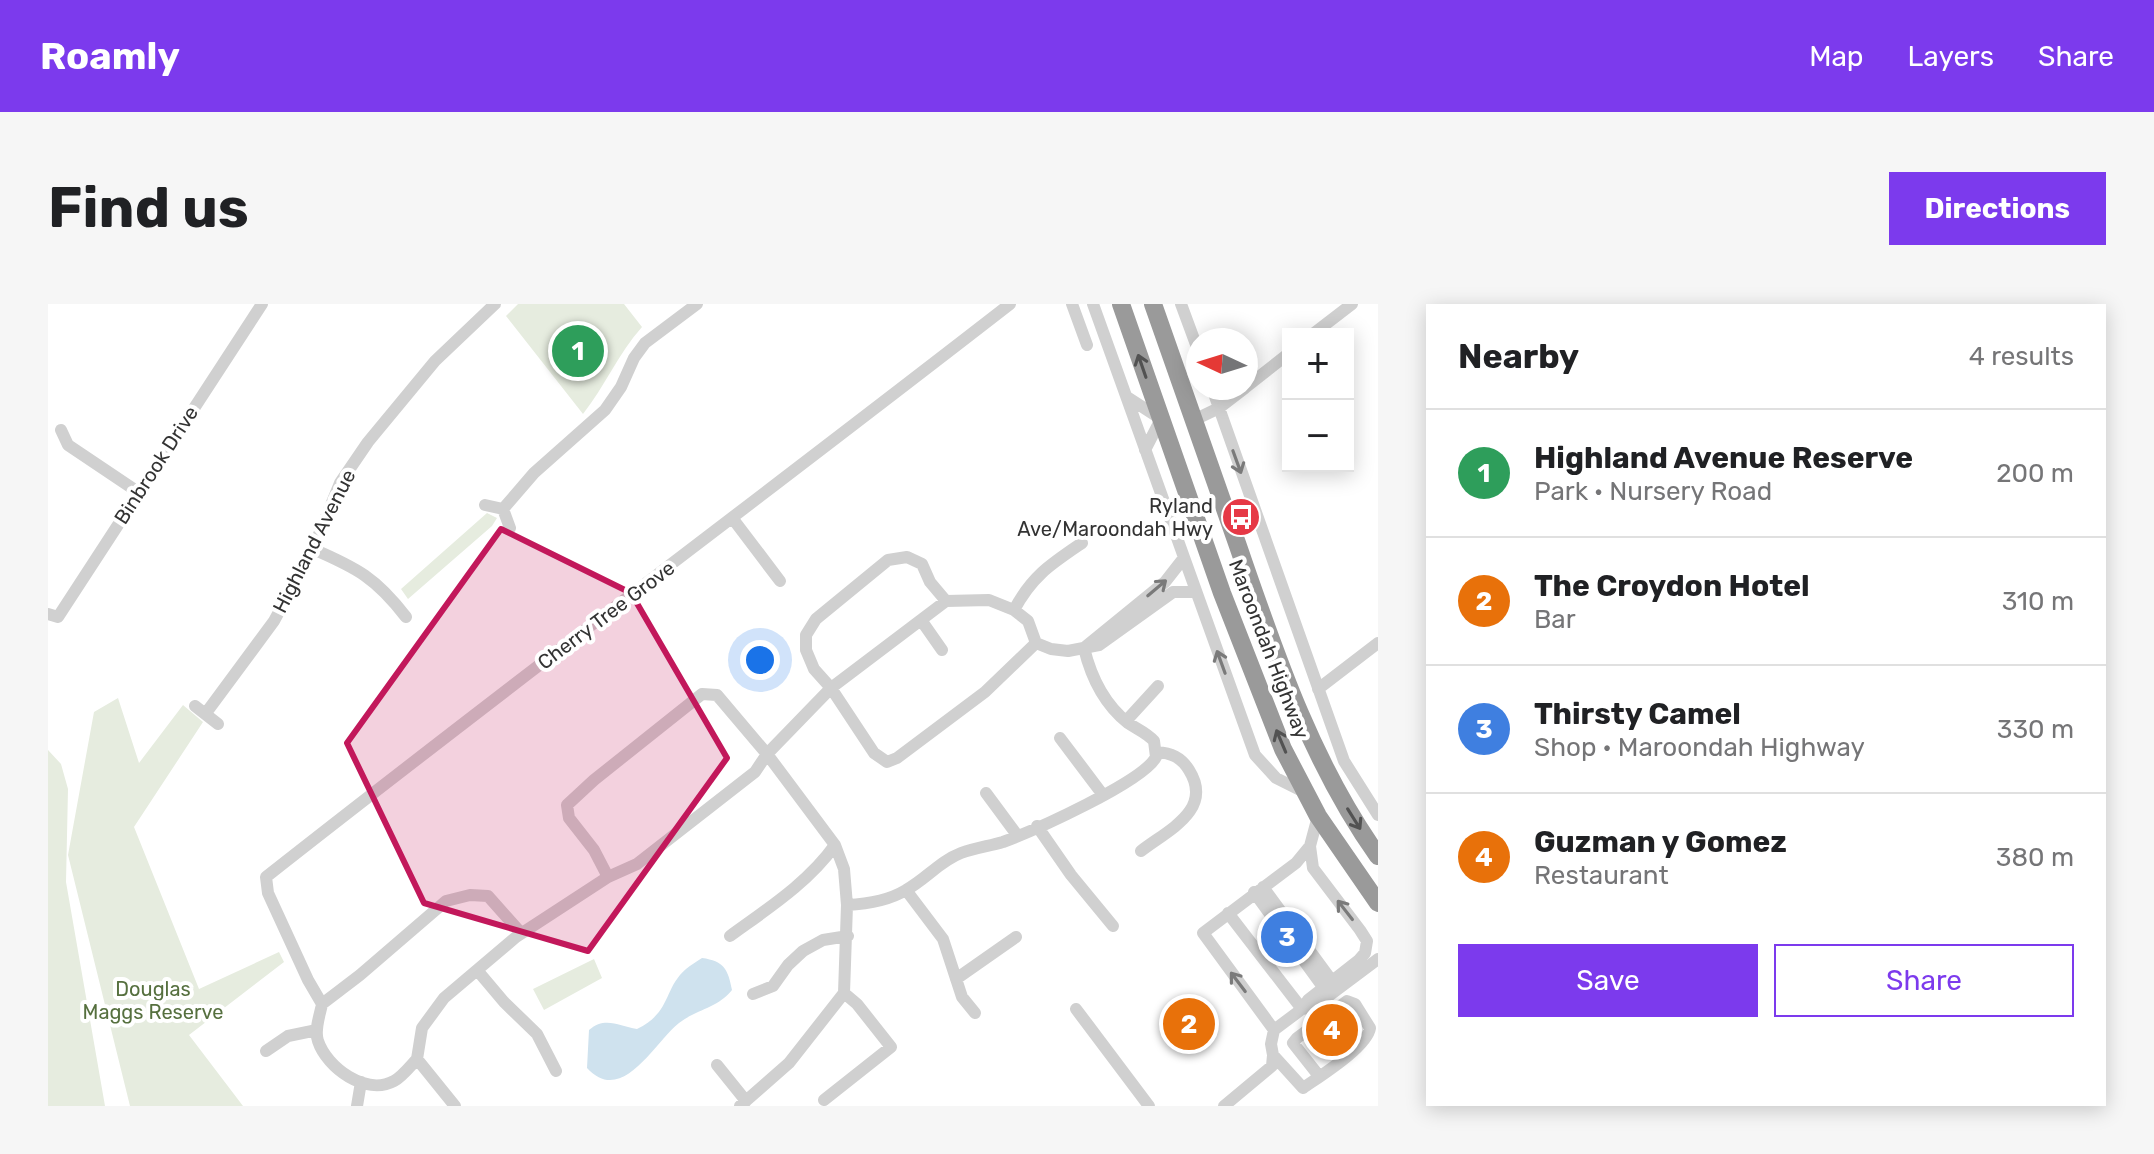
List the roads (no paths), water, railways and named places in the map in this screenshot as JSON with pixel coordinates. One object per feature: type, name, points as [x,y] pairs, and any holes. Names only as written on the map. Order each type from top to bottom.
[{"type":"highway","name":"Maroondah Highway","points":[[1121,304],[1222,593],[1283,749],[1318,816],[1378,903]]},
{"type":"highway","name":"Maroondah Highway","points":[[1153,304],[1276,655],[1304,724],[1343,800],[1378,856]]},
{"type":"highway","points":[[1189,495],[1217,484]]},
{"type":"street","name":"Binbrook Drive","points":[[48,614],[58,617],[262,304]]},
{"type":"street","name":"Highland Avenue","points":[[218,724],[200,709],[274,621],[313,549],[340,483],[368,442],[435,361],[495,304]]},
{"type":"street","points":[[503,509],[534,473],[605,410],[645,343],[697,304]]},
{"type":"street","name":"Cherry Tree Grove","points":[[322,1004],[268,893],[266,877],[1010,304]]},
{"type":"street","points":[[1072,304],[1087,345]]},
{"type":"street","points":[[1093,304],[1255,755],[1276,778],[1304,792]]},
{"type":"street","points":[[1181,304],[1190,328]]},
{"type":"street","points":[[1321,328],[1352,304]]},
{"type":"street","points":[[1258,378],[1282,359]]},
{"type":"street","points":[[1127,397],[1161,419],[1145,450]]},
{"type":"street","points":[[1216,400],[1344,761],[1378,815]]},
{"type":"street","points":[[1194,420],[1229,400]]},
{"type":"street","points":[[61,430],[68,445],[138,492]]},
{"type":"street","points":[[485,505],[503,509]]},
{"type":"street","points":[[503,509],[510,528]]},
{"type":"street","points":[[733,519],[780,581]]},
{"type":"street","points":[[1014,610],[1025,589],[1039,573],[1082,543]]},
{"type":"street","points":[[313,549],[370,577],[388,593],[406,617]]},
{"type":"street","points":[[946,601],[930,582],[922,564],[907,557],[888,560],[816,619],[806,635],[806,650],[814,669],[831,688],[874,753],[887,762],[897,758],[985,692],[1036,643]]},
{"type":"street","points":[[1084,648],[1165,582],[1183,559]]},
{"type":"street","points":[[1036,643],[1059,651],[1099,645],[1173,592],[1195,592]]},
{"type":"street","points":[[521,933],[488,896],[470,895],[446,901],[322,1004],[317,1041],[345,1076],[380,1084],[394,1081],[417,1059],[422,1028],[444,998],[521,933],[608,877],[637,864],[755,772],[767,754],[831,688],[946,601],[989,600],[1014,610],[1028,621],[1036,643]]},
{"type":"street","points":[[921,620],[942,650]]},
{"type":"street","points":[[1318,689],[1378,643]]},
{"type":"street","points":[[847,905],[879,901],[906,890],[938,865],[960,853],[1037,826],[1103,795],[1139,775],[1154,762],[1157,752],[1151,737],[1126,721],[1105,700],[1084,648]]},
{"type":"street","points":[[1126,721],[1158,686]]},
{"type":"street","points":[[608,877],[594,850],[569,818],[567,805],[702,694],[717,695],[767,754],[835,845],[844,869],[847,905],[844,993],[789,1063],[743,1104],[717,1065]]},
{"type":"street","points":[[1060,738],[1103,795]]},
{"type":"street","points":[[1141,851],[1194,808],[1197,798],[1197,787],[1183,762],[1170,753],[1157,752]]},
{"type":"street","points":[[986,793],[1017,835]]},
{"type":"street","points":[[1224,1106],[1272,1066],[1274,1030],[1365,953],[1367,941],[1313,868],[1310,846],[1318,816]]},
{"type":"street","points":[[1037,826],[1071,875],[1113,926]]},
{"type":"street","points":[[730,936],[811,873],[835,845]]},
{"type":"street","points":[[1274,1030],[1203,933],[1296,863],[1310,846]]},
{"type":"street","points":[[906,890],[943,939],[962,997],[975,1013]]},
{"type":"street","points":[[1258,890],[1328,984]]},
{"type":"street","points":[[1228,913],[1302,1009]]},
{"type":"street","points":[[753,994],[773,986],[803,951],[823,940],[848,936]]},
{"type":"street","points":[[956,979],[1016,937]]},
{"type":"street","points":[[1302,1009],[1314,1007],[1378,959]]},
{"type":"street","points":[[477,970],[537,1034],[556,1071]]},
{"type":"street","points":[[824,1100],[891,1047],[857,1004],[844,993]]},
{"type":"street","points":[[1273,1055],[1303,1088],[1319,1076],[1361,1044],[1369,1036],[1369,1022],[1355,1004],[1347,1001],[1293,1043],[1319,1076]]},
{"type":"street","points":[[1076,1009],[1149,1106]]},
{"type":"street","points":[[266,1051],[288,1036],[317,1030]]},
{"type":"street","points":[[417,1059],[452,1105]]},
{"type":"street","points":[[357,1106],[361,1082]]},
{"type":"water","points":[[702,958],[715,961],[727,971],[732,990],[726,996],[679,1023],[625,1076],[612,1080],[600,1078],[587,1068],[589,1030],[606,1023],[637,1029],[648,1022],[662,1008],[679,977]]},
{"type":"place","name":"Highland Avenue Reserve","points":[[578,351]]},
{"type":"place","name":"Ryland Ave/Maroondah Hwy","points":[[1241,517]]},
{"type":"place","name":"Thirsty Camel","points":[[1287,937]]},
{"type":"place","name":"The Croydon Hotel","points":[[1189,1024]]},
{"type":"place","name":"Guzman y Gomez","points":[[1332,1030]]},
{"type":"park label","name":"Douglas Maggs Reserve","points":[[153,1000]]}]
